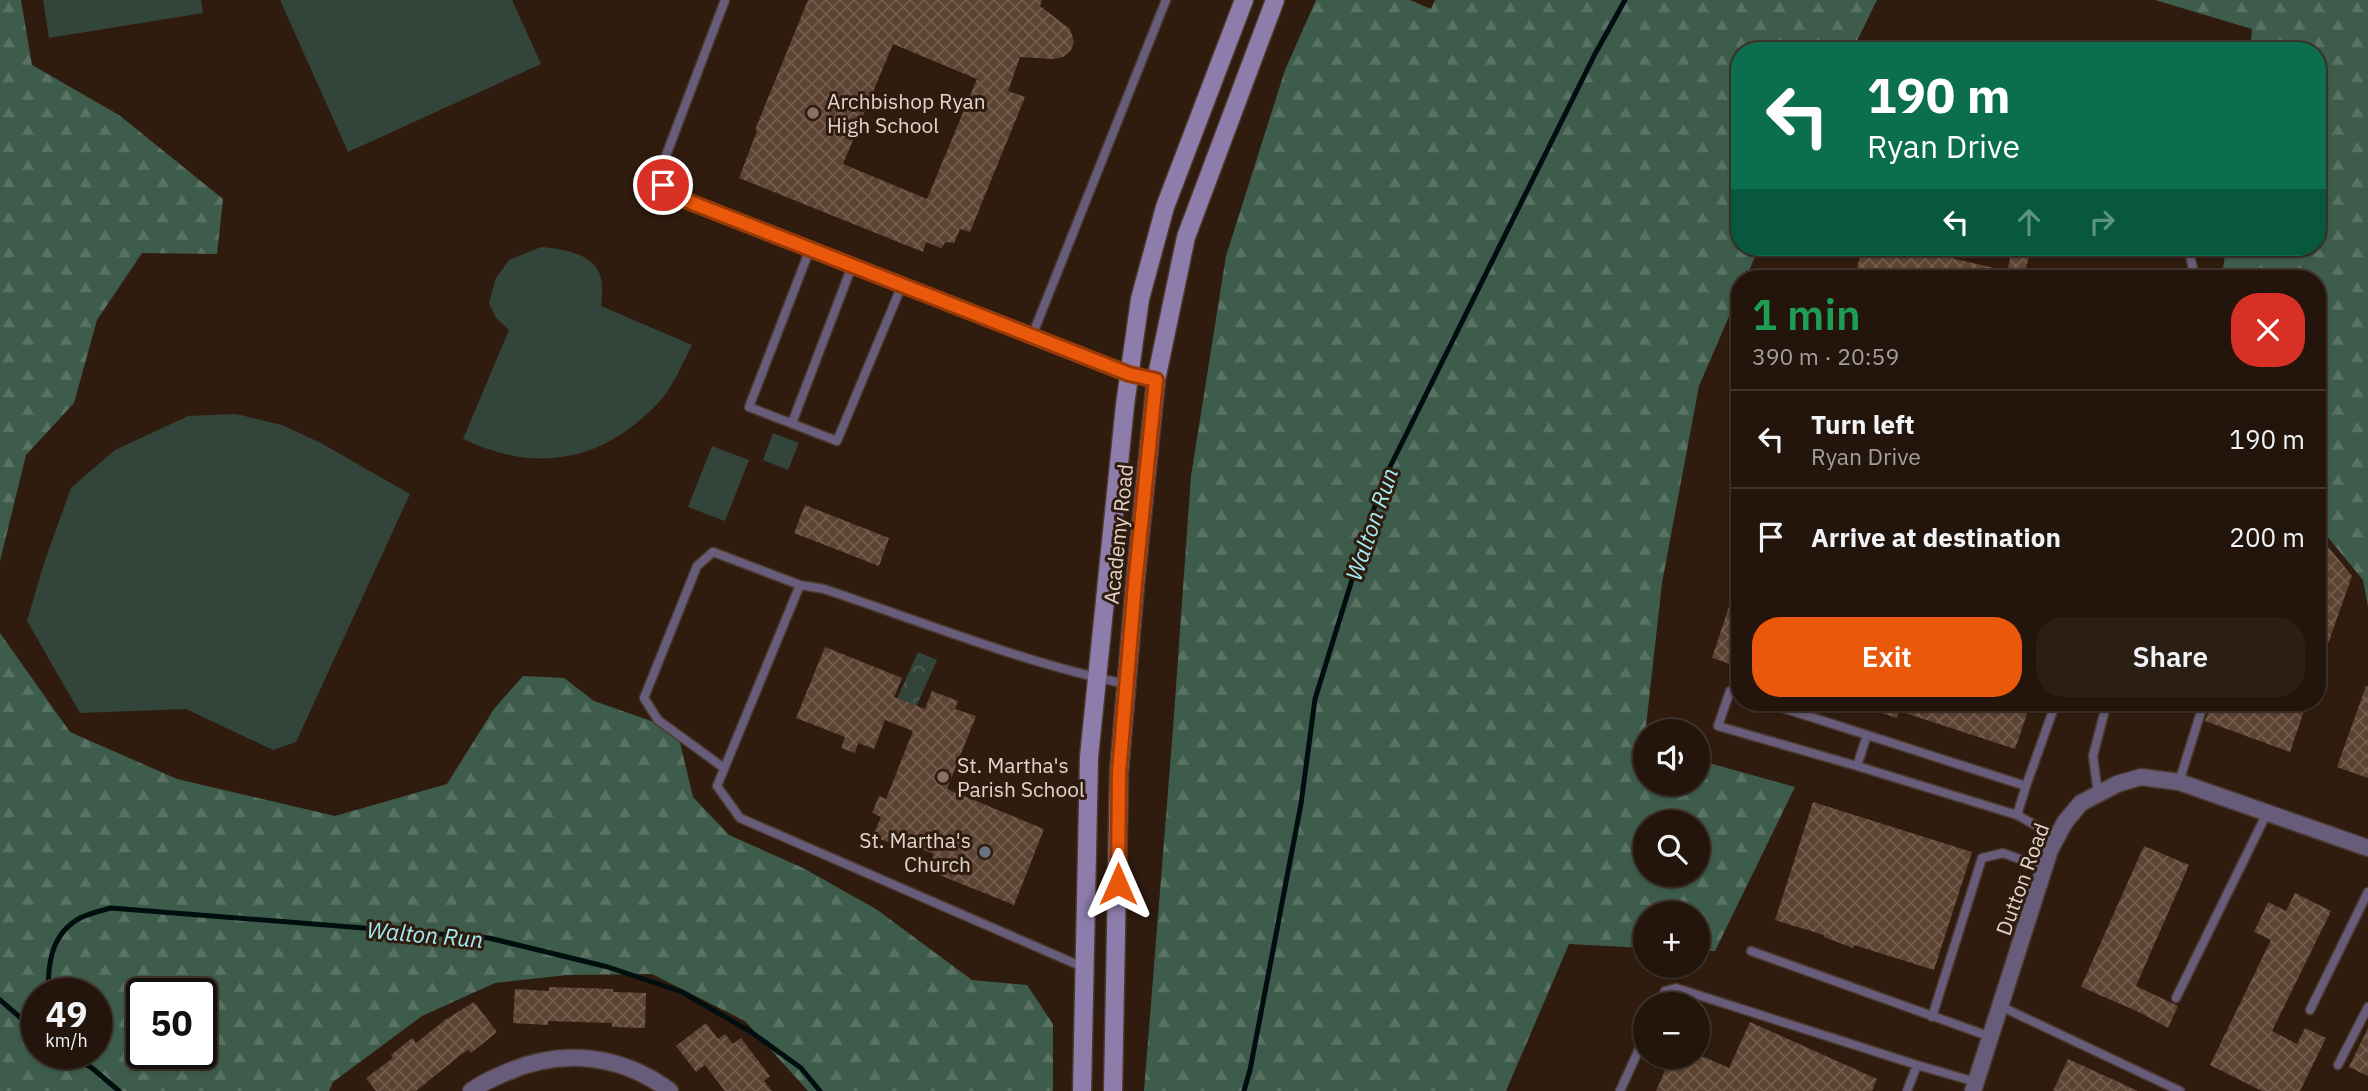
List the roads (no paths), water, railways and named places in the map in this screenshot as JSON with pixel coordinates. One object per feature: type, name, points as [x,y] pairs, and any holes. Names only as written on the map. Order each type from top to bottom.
[{"type":"main road","name":"Academy Road","points":[[1082,1091],[1089,757],[1129,374],[1140,299],[1165,207],[1244,0]]},
{"type":"main road","name":"Academy Road","points":[[1113,1091],[1119,772],[1156,380],[1186,237],[1275,0]]},
{"type":"main road","points":[[1085,968],[1117,968]]},
{"type":"street","name":"Dutton Road","points":[[1975,1086],[2044,868],[2064,822],[2081,803],[2117,784],[2141,777],[2179,782],[2368,848]]},
{"type":"street","points":[[471,1091],[517,1067],[560,1056],[598,1060],[636,1070],[670,1091]]},
{"type":"lane","points":[[725,0],[662,166],[663,185],[677,197],[1129,374],[1156,380]]},
{"type":"lane","points":[[1032,336],[1166,0]]},
{"type":"lane","points":[[810,249],[749,407],[837,441],[902,285]]},
{"type":"lane","points":[[792,423],[852,266]]},
{"type":"lane","points":[[724,768],[658,720],[644,698],[696,566],[713,552],[800,585],[824,589],[1014,653],[1126,684]]},
{"type":"lane","points":[[800,585],[717,786],[740,818],[1085,968]]},
{"type":"lane","points":[[1731,691],[1718,726],[2017,815],[2057,836]]},
{"type":"lane","points":[[1792,711],[2026,786]]},
{"type":"lane","points":[[2017,815],[2053,711]]},
{"type":"lane","points":[[2098,794],[2093,756],[2105,711]]},
{"type":"lane","points":[[2179,782],[2199,711]]},
{"type":"lane","points":[[1857,766],[1867,735]]},
{"type":"lane","points":[[2176,998],[2271,814]]},
{"type":"lane","points":[[1932,1017],[1982,858],[2003,853],[2044,868]]},
{"type":"lane","points":[[2310,1010],[2368,892]]},
{"type":"lane","points":[[1751,951],[1990,1037]]},
{"type":"lane","points":[[1665,992],[1676,988],[1689,992]]},
{"type":"lane","points":[[1710,999],[1975,1086]]},
{"type":"lane","points":[[2000,1006],[2180,1091]]},
{"type":"lane","points":[[2338,1065],[2368,1007]]},
{"type":"lane","points":[[1620,1091],[1633,1062]]},
{"type":"lane","points":[[1907,1091],[1917,1065]]},
{"type":"waterway","name":"Walton Run","points":[[1244,1091],[1301,804],[1315,699],[1382,483],[1595,54],[1625,0]]},
{"type":"waterway","name":"Walton Run","points":[[49,978],[55,944],[67,928],[79,919],[111,908],[489,938],[608,967],[682,992],[751,1032],[801,1068],[820,1091]]},
{"type":"waterway","points":[[0,1000],[21,1018]]},
{"type":"waterway","points":[[93,1069],[119,1091]]},
{"type":"place","name":"Archbishop Ryan High School","points":[[813,113]]},
{"type":"place","name":"St. Martha's Parish School","points":[[943,777]]},
{"type":"place","name":"St. Martha's Church","points":[[985,852]]}]
